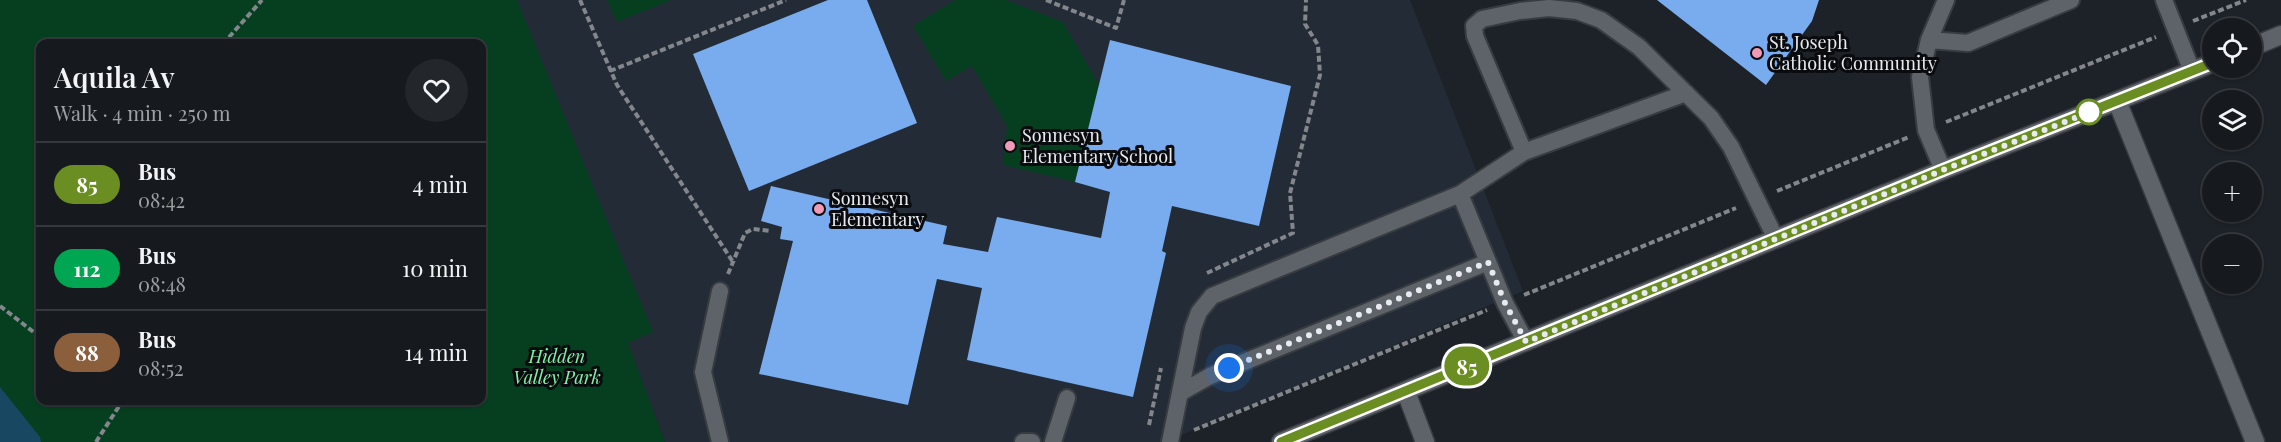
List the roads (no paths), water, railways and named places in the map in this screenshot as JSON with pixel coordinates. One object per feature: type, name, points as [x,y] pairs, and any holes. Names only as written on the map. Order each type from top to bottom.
[{"type":"street","points":[[2262,43],[2281,35]]},
{"type":"street","points":[[1281,442],[1943,170],[2202,67]]},
{"type":"street","points":[[2117,101],[2255,442]]},
{"type":"street","points":[[1406,392],[1425,442]]},
{"type":"lane","points":[[1943,170],[1926,130],[1920,77],[1929,40],[1946,0]]},
{"type":"lane","points":[[1929,40],[1968,43],[2071,0]]},
{"type":"lane","points":[[2163,0],[2192,71]]},
{"type":"lane","points":[[1524,152],[1475,36],[1474,26],[1482,19],[1520,11],[1549,8],[1577,11],[1601,20],[1639,46],[1711,118],[1731,147],[1776,239]]},
{"type":"lane","points":[[1170,441],[1193,328],[1199,312],[1212,296],[1460,194],[1524,152],[1686,93]]},
{"type":"lane","points":[[1460,194],[1505,303],[1526,342]]},
{"type":"lane","points":[[1180,393],[1210,375],[1488,262]]},
{"type":"lane","points":[[720,291],[703,372],[720,442]]},
{"type":"lane","points":[[1053,442],[1067,398]]},
{"type":"lane","points":[[1023,442],[1032,442]]},
{"type":"water","points":[[0,387],[40,437],[41,442],[0,442]]},
{"type":"place","name":"St. Joseph Catholic Community","points":[[1757,53]]},
{"type":"place","name":"Sonnesyn Elementary School","points":[[1010,146]]},
{"type":"place","name":"Sonnesyn Elementary","points":[[819,209]]},
{"type":"park label","name":"Hidden Valley Park","points":[[557,367]]}]
